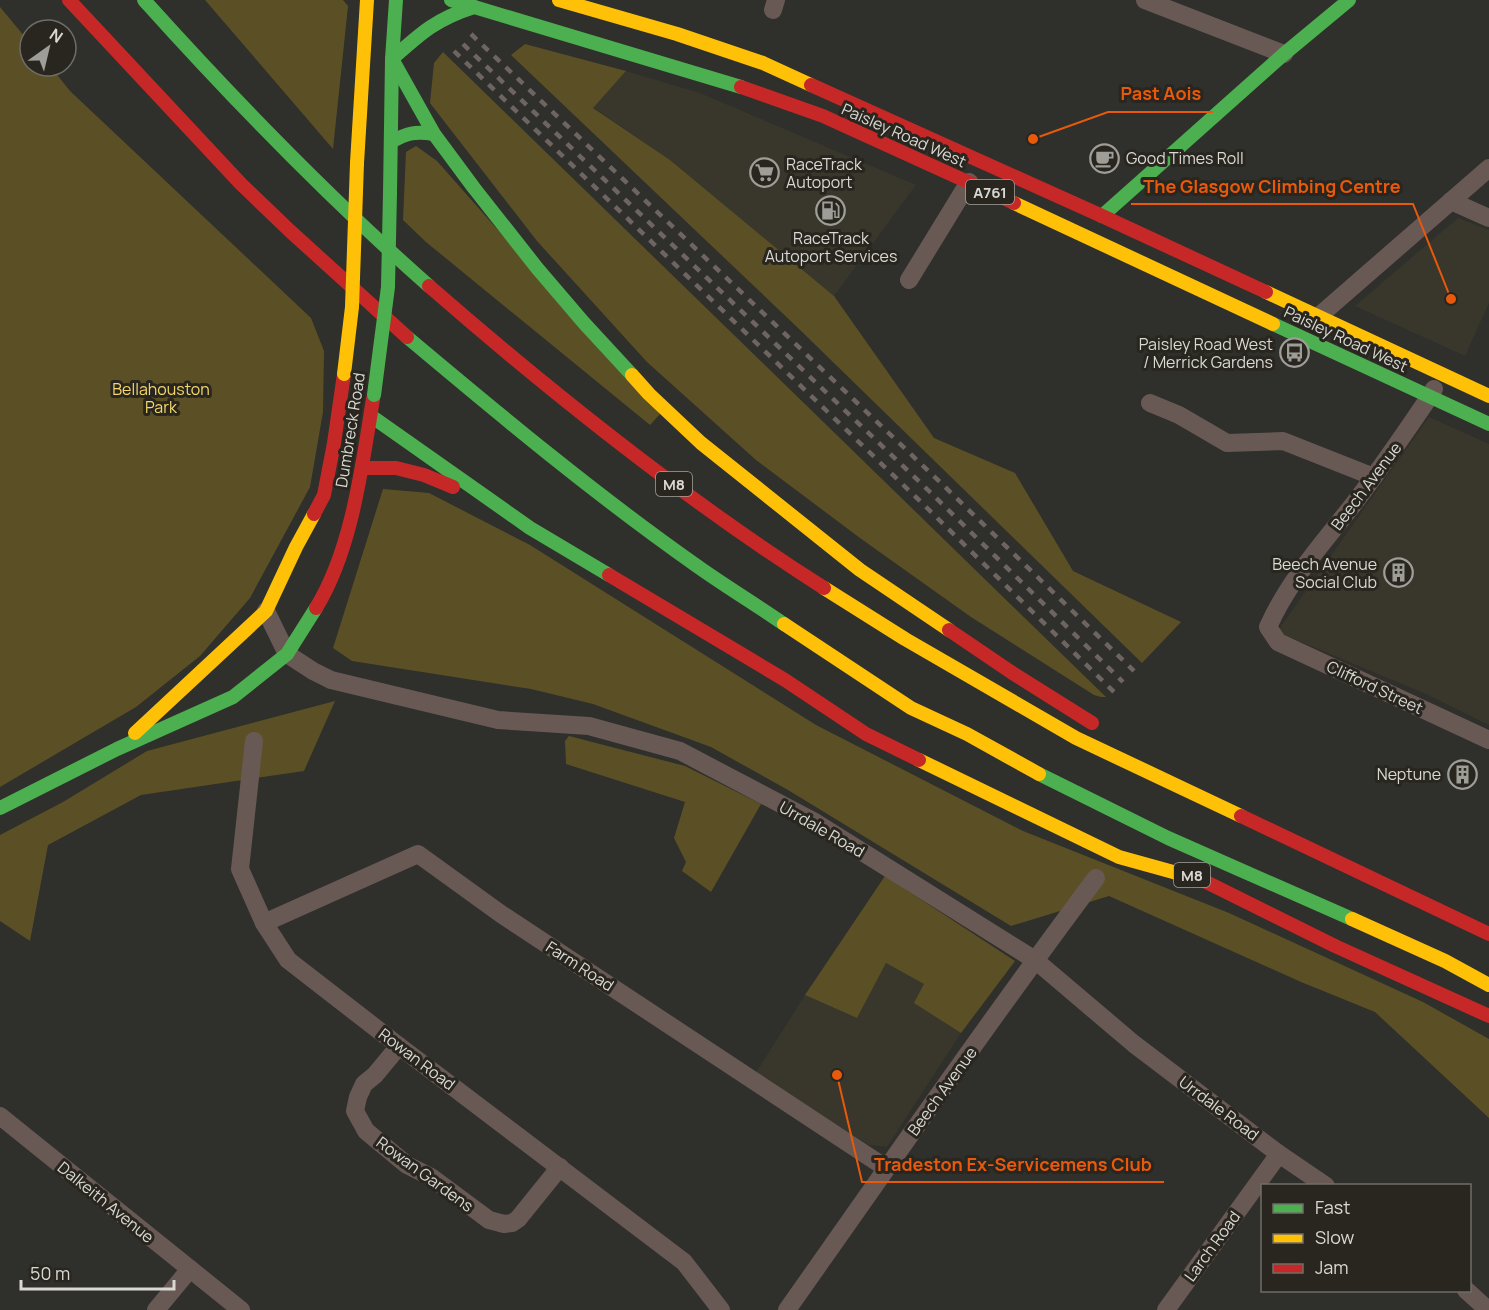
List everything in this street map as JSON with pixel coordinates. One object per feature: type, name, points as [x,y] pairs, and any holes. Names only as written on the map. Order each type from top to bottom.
[{"type":"main road","name":"M8","points":[[69,0],[242,184],[408,339],[598,493],[697,566],[911,708],[1168,838],[1382,932],[1445,961],[1489,985]]},
{"type":"main road","name":"M8","points":[[144,0],[271,137],[409,268],[535,375],[646,464],[726,521],[801,573],[905,639],[1076,738],[1489,934]]},
{"type":"main road","name":"Dumbreck Road","points":[[117,749],[266,611],[324,495],[342,394],[352,307],[359,121],[367,0]]},
{"type":"main road","name":"Dumbreck Road","points":[[0,808],[117,749],[233,697],[287,654],[324,595],[351,523],[371,416],[388,287],[392,59],[396,0]]},
{"type":"main road","name":"Paisley Road West","points":[[451,0],[723,81],[823,116],[1489,424]]},
{"type":"main road","name":"Paisley Road West","points":[[559,0],[677,34],[763,63],[1102,216],[1489,396]]},
{"type":"main road","points":[[1102,216],[1284,54],[1349,0]]},
{"type":"main road","points":[[474,7],[436,22],[392,59],[434,134],[537,268],[584,323],[650,394],[701,443],[860,570],[1011,672],[1106,731]]},
{"type":"main road","points":[[357,163],[408,133],[419,131],[434,134]]},
{"type":"main road","points":[[342,394],[530,528],[785,680],[866,734],[1119,857],[1202,880]]},
{"type":"main road","points":[[362,468],[396,468],[424,475],[494,503]]},
{"type":"main road","name":"M8","points":[[911,708],[945,739]]},
{"type":"main road","name":"M8","points":[[1166,766],[1296,842]]},
{"type":"main road","name":"M8","points":[[1138,849],[1335,946],[1489,1016]]},
{"type":"street","points":[[1145,0],[1284,54]]},
{"type":"street","points":[[1306,338],[1319,316],[1489,168]]},
{"type":"street","points":[[909,280],[969,182]]},
{"type":"street","points":[[1451,201],[1489,218]]},
{"type":"street","name":"Beech Avenue","points":[[1268,627],[1276,609],[1298,575],[1374,477],[1431,396],[1441,374]]},
{"type":"street","points":[[1150,403],[1179,415],[1227,443],[1283,441],[1374,477]]},
{"type":"street","points":[[266,611],[287,654]]},
{"type":"street","name":"Clifford Street","points":[[1268,627],[1278,642],[1489,740]]},
{"type":"street","name":"Urrdale Road","points":[[287,654],[331,680],[498,720],[589,726],[680,751],[813,821],[1035,960],[1134,1044],[1279,1154],[1324,1184]]},
{"type":"street","name":"Rowan Road","points":[[254,741],[240,869],[264,923],[288,960],[399,1047],[684,1262],[721,1310]]},
{"type":"street","name":"Farm Road","points":[[264,923],[418,854],[501,914],[886,1168]]},
{"type":"street","name":"Beech Avenue","points":[[787,1310],[886,1168],[1096,878]]},
{"type":"street","name":"Rowan Gardens","points":[[399,1047],[375,1075],[364,1084],[358,1097],[356,1111],[366,1131],[407,1165],[431,1177],[489,1220],[504,1224],[518,1220],[560,1167]]},
{"type":"street","name":"Dalkeith Avenue","points":[[0,1116],[241,1310]]},
{"type":"street","name":"Larch Road","points":[[1166,1310],[1279,1154]]},
{"type":"street","points":[[156,1310],[190,1269]]},
{"type":"street","points":[[1468,1292],[1488,1310]]},
{"type":"shaded area","points":[[626,71],[700,93],[916,185],[834,296],[670,160],[593,107]]},
{"type":"shaded area","points":[[1458,218],[1489,230],[1489,303],[1465,356],[1355,306]]},
{"type":"shaded area","points":[[1429,417],[1489,444],[1489,725],[1426,694],[1277,632]]},
{"type":"shaded area","points":[[886,963],[924,984],[915,1003],[961,1033],[887,1147],[869,1145],[755,1074],[805,995],[857,1018]]},
{"type":"green space","points":[[205,0],[343,0],[348,6],[333,149]]},
{"type":"green space","name":"Bellahouston Park","points":[[0,7],[18,29],[18,78],[60,78],[70,91],[311,318],[324,351],[323,412],[310,487],[250,598],[200,656],[136,707],[0,787]]},
{"type":"green space","points":[[525,44],[626,71],[593,108],[670,160],[834,296],[934,438],[1015,473],[1073,571],[1181,622],[1142,663],[797,327],[511,55]]},
{"type":"green space","points":[[443,52],[1106,697],[1094,695],[971,617],[860,538],[756,460],[647,362],[537,241],[430,103],[434,63]]},
{"type":"green space","points":[[416,146],[437,161],[660,414],[650,425],[426,242],[403,220],[406,152]]},
{"type":"green space","points":[[383,489],[429,493],[530,545],[816,725],[1023,831],[1229,913],[1423,1002],[1489,1039],[1489,1118],[1375,1012],[1301,982],[1109,896],[1011,926],[788,790],[711,747],[593,704],[531,689],[352,661],[333,648]]},
{"type":"green space","points":[[335,701],[304,771],[141,795],[48,845],[30,941],[0,921],[0,835],[63,802],[147,751]]},
{"type":"green space","points":[[569,736],[685,766],[761,804],[711,892],[682,871],[686,862],[674,838],[685,802],[566,764],[565,741]]},
{"type":"green space","points":[[885,876],[1015,961],[961,1033],[914,1003],[924,984],[886,963],[857,1018],[805,995]]},
{"type":"railway","points":[[471,34],[941,483],[1134,671]]},
{"type":"railway","points":[[463,44],[929,491],[1123,682]]},
{"type":"railway","points":[[454,51],[922,503],[1114,692]]},
{"type":"traffic: fast","points":[[144,0],[282,147],[429,286]]},
{"type":"traffic: fast","points":[[390,193],[392,59],[396,0]]},
{"type":"traffic: fast","points":[[451,0],[741,87]]},
{"type":"traffic: fast","points":[[1102,216],[1284,54],[1349,0]]},
{"type":"traffic: fast","points":[[392,59],[430,28],[474,7]]},
{"type":"traffic: fast","points":[[392,59],[434,134],[474,188],[537,268],[632,375]]},
{"type":"traffic: fast","points":[[391,142],[411,134],[434,134]]},
{"type":"traffic: fast","points":[[374,395],[388,287],[390,193]]},
{"type":"traffic: fast","points":[[1273,324],[1489,424]]},
{"type":"traffic: fast","points":[[407,337],[622,511],[784,624]]},
{"type":"traffic: fast","points":[[371,416],[530,528],[609,575]]},
{"type":"traffic: fast","points":[[0,808],[117,749],[233,697],[287,654],[316,608]]},
{"type":"traffic: fast","points":[[1039,774],[1168,838],[1352,919]]},
{"type":"traffic: slow","points":[[357,163],[367,0]]},
{"type":"traffic: slow","points":[[559,0],[677,34],[763,63],[811,85]]},
{"type":"traffic: slow","points":[[344,374],[352,307],[357,163]]},
{"type":"traffic: slow","points":[[1014,203],[1273,324]]},
{"type":"traffic: slow","points":[[1266,292],[1489,396]]},
{"type":"traffic: slow","points":[[632,375],[701,443],[860,570],[949,630]]},
{"type":"traffic: slow","points":[[135,733],[266,611],[314,514]]},
{"type":"traffic: slow","points":[[824,588],[905,639],[1076,738],[1241,816]]},
{"type":"traffic: slow","points":[[784,624],[911,708],[967,734],[1039,774]]},
{"type":"traffic: slow","points":[[919,760],[1119,857],[1202,880]]},
{"type":"traffic: slow","points":[[1352,919],[1445,961],[1489,985]]},
{"type":"traffic: jam","points":[[69,0],[241,184],[407,337]]},
{"type":"traffic: jam","points":[[811,85],[1266,292]]},
{"type":"traffic: jam","points":[[741,87],[823,116],[1014,203]]},
{"type":"traffic: jam","points":[[429,286],[524,367],[670,482],[824,588]]},
{"type":"traffic: jam","points":[[314,514],[324,495],[344,374]]},
{"type":"traffic: jam","points":[[316,608],[339,560],[347,534],[360,479],[373,399]]},
{"type":"traffic: jam","points":[[362,468],[396,468],[424,475],[453,487]]},
{"type":"traffic: jam","points":[[609,575],[785,680],[866,734],[919,760]]},
{"type":"traffic: jam","points":[[949,630],[1092,723]]},
{"type":"traffic: jam","points":[[1241,816],[1489,934]]},
{"type":"traffic: jam","points":[[1184,871],[1335,946],[1489,1016]]},
{"type":"place","name":"Past Aois","points":[[1033,139]]},
{"type":"place","name":"Good Times Roll","points":[[1105,158]]},
{"type":"place","name":"RaceTrack Autoport","points":[[765,173]]},
{"type":"place","name":"RaceTrack Autoport Services","points":[[831,210]]},
{"type":"place","name":"The Glasgow Climbing Centre","points":[[1451,299]]},
{"type":"place","name":"Paisley Road West / Merrick Gardens","points":[[1294,353]]},
{"type":"place","name":"Beech Avenue Social Club","points":[[1398,573]]},
{"type":"place","name":"Neptune","points":[[1462,774]]},
{"type":"place","name":"Tradeston Ex-Servicemens Club","points":[[837,1075]]}]
